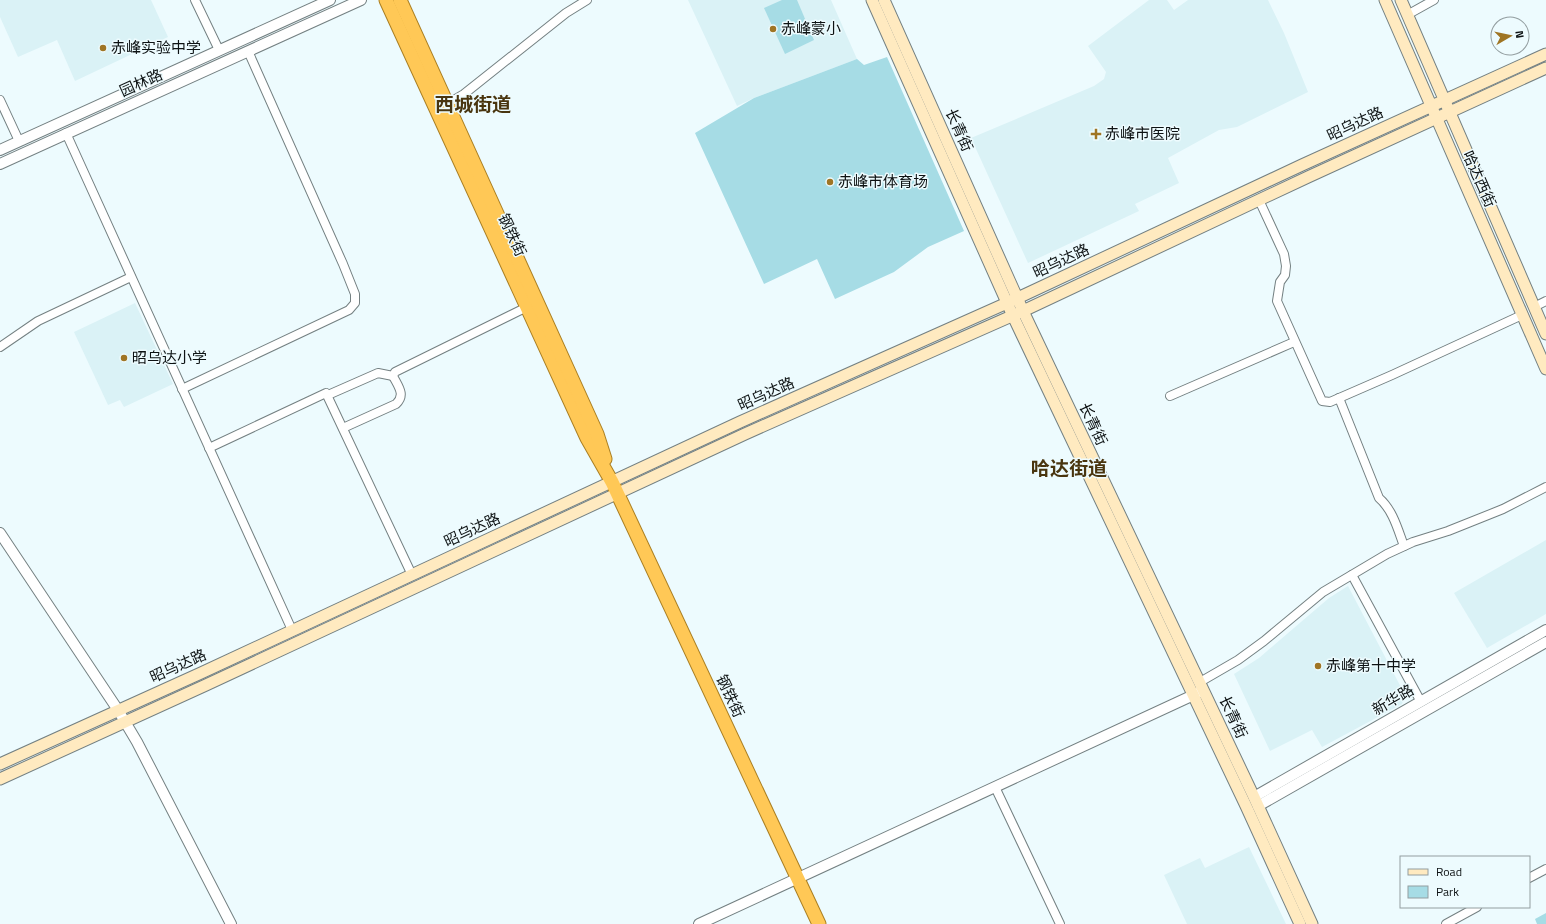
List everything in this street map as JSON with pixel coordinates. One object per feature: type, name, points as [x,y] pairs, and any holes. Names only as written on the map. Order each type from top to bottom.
[{"type":"highway","name":"钢铁街","points":[[386,0],[587,438],[612,482]]},
{"type":"highway","name":"钢铁街","points":[[400,0],[597,434],[617,494],[819,924]]},
{"type":"main road","name":"长青街","points":[[872,0],[1018,313],[1199,689],[1256,801],[1312,924]]},
{"type":"main road","name":"长青街","points":[[884,0],[1012,300]]},
{"type":"main road","name":"哈达西街","points":[[1385,0],[1546,370]]},
{"type":"main road","name":"哈达西街","points":[[1401,0],[1546,334]]},
{"type":"main road","name":"昭乌达路","points":[[0,764],[412,575],[740,422],[1012,300],[1430,106],[1546,54]]},
{"type":"main road","name":"昭乌达路","points":[[0,779],[745,434],[1018,313],[1546,68]]},
{"type":"main road","name":"长青街","points":[[1199,689],[1300,924]]},
{"type":"street","points":[[196,0],[219,50]]},
{"type":"street","name":"园林路","points":[[0,150],[330,0]]},
{"type":"street","name":"园林路","points":[[0,164],[361,0]]},
{"type":"street","points":[[447,104],[464,94],[566,13],[587,0]]},
{"type":"street","points":[[1407,15],[1434,0]]},
{"type":"street","points":[[182,389],[349,310],[355,302],[355,294],[248,51]]},
{"type":"street","points":[[0,100],[19,141]]},
{"type":"street","points":[[66,133],[292,630]]},
{"type":"street","points":[[1259,200],[1284,254],[1286,266],[1285,275],[1280,282],[1277,301],[1294,342],[1322,401],[1330,402],[1522,315]]},
{"type":"street","points":[[0,347],[38,321],[131,276]]},
{"type":"street","points":[[1534,307],[1546,301]]},
{"type":"street","points":[[393,376],[395,372],[527,307]]},
{"type":"street","points":[[1170,396],[1294,342]]},
{"type":"street","points":[[209,448],[326,393],[328,395],[378,373],[393,376]]},
{"type":"street","points":[[343,428],[396,404],[401,400],[402,395],[393,376]]},
{"type":"street","points":[[328,395],[412,575]]},
{"type":"street","points":[[1339,398],[1379,498],[1389,510],[1404,546]]},
{"type":"street","points":[[699,924],[995,787],[1199,689],[1264,641],[1323,592],[1387,554],[1404,546],[1448,531],[1503,509],[1546,488]]},
{"type":"street","points":[[0,533],[125,721],[231,924]]},
{"type":"street","points":[[1352,575],[1421,702]]},
{"type":"street","name":"新华路","points":[[1256,801],[1421,702],[1546,630]]},
{"type":"street","name":"新华路","points":[[1256,801],[1546,642]]},
{"type":"street","points":[[995,787],[1060,924]]},
{"type":"street","points":[[1530,877],[1546,869]]},
{"type":"street","points":[[1446,924],[1475,908]]},
{"type":"shaded area","name":"赤峰实验中学","points":[[0,0],[151,0],[168,37],[75,81],[57,40],[18,57],[0,17]]},
{"type":"shaded area","name":"赤峰蒙小","points":[[688,0],[831,0],[857,59],[754,98],[737,106]]},
{"type":"shaded area","name":"赤峰市医院","points":[[1149,0],[1167,0],[1174,10],[1188,0],[1268,0],[1284,33],[1308,92],[1237,127],[1219,130],[1168,158],[1179,183],[1135,204],[1139,211],[1028,263],[971,138],[1094,86],[1104,79],[1106,72],[1088,46]]},
{"type":"shaded area","name":"昭乌达小学","points":[[135,303],[173,384],[124,407],[120,400],[108,405],[74,332]]},
{"type":"shaded area","points":[[1546,540],[1546,614],[1487,648],[1454,593]]},
{"type":"shaded area","name":"赤峰第十中学","points":[[1348,586],[1405,695],[1402,704],[1322,747],[1312,730],[1270,751],[1234,674],[1259,658],[1329,598]]},
{"type":"shaded area","points":[[1249,847],[1286,924],[1187,924],[1164,875],[1200,858],[1205,868]]},
{"type":"green space","points":[[782,0],[797,0],[814,40],[785,54],[764,8]]},
{"type":"green space","name":"赤峰市体育场","points":[[887,57],[964,231],[928,247],[894,272],[835,299],[817,259],[764,284],[695,133],[754,98],[857,59],[864,65]]},
{"type":"green space","points":[[1546,913],[1546,924],[1537,924],[1535,919]]},
{"type":"place","name":"赤峰蒙小","points":[[773,29]]},
{"type":"place","name":"赤峰实验中学","points":[[103,48]]},
{"type":"place","name":"赤峰市医院","points":[[1096,134]]},
{"type":"place","name":"赤峰市体育场","points":[[830,182]]},
{"type":"place","name":"昭乌达小学","points":[[124,358]]},
{"type":"place","name":"赤峰第十中学","points":[[1318,666]]},
{"type":"district","name":"西城街道","points":[[473,104]]},
{"type":"district","name":"哈达街道","points":[[1069,468]]}]
